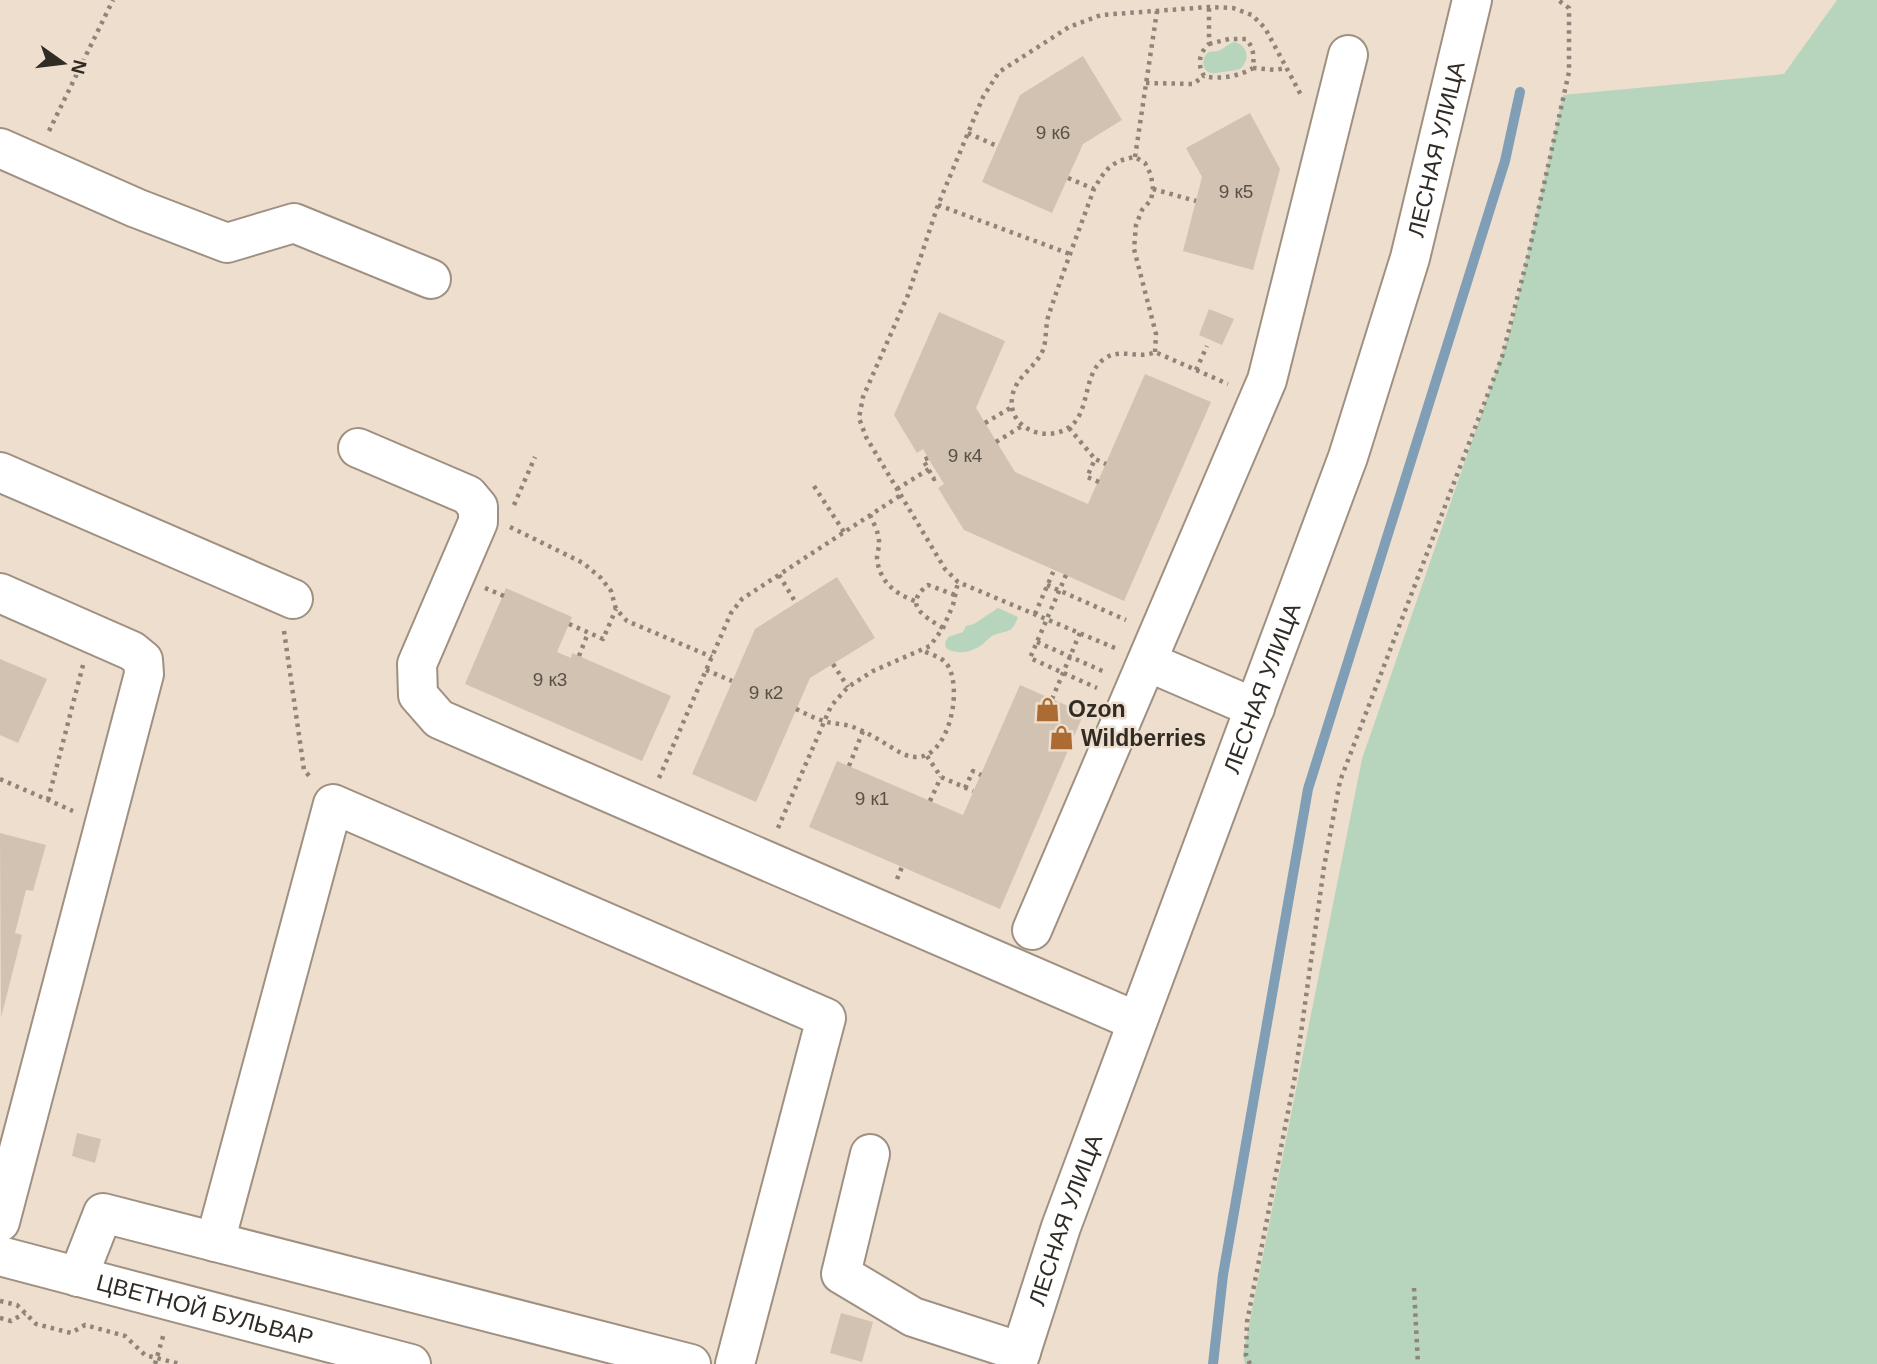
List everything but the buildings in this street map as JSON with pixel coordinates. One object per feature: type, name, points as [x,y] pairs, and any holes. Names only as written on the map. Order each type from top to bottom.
[{"type":"street","name":"ЛЕСНАЯ УЛИЦА","points":[[1019,1358],[1060,1227],[1348,457],[1406,271],[1465,2]]},
{"type":"street","points":[[1032,930],[1267,380],[1348,55]]},
{"type":"street","points":[[17,155],[136,208],[227,243],[294,223],[431,279]]},
{"type":"street","points":[[358,448],[468,495],[478,507],[478,522],[417,664],[418,695],[439,719],[1136,1021]]},
{"type":"street","points":[[0,472],[288,597]]},
{"type":"street","points":[[0,593],[132,651],[143,660],[144,674],[0,1222]]},
{"type":"street","points":[[1148,662],[1255,708]]},
{"type":"street","points":[[215,1242],[333,804],[826,1017],[735,1364]]},
{"type":"street","points":[[870,1154],[841,1274],[913,1317],[1019,1358]]},
{"type":"street","points":[[78,1277],[103,1213],[691,1364]]},
{"type":"street","name":"ЦВЕТНОЙ БУЛЬВАР","points":[[0,1256],[411,1364]]},
{"type":"path","points":[[17,155],[113,0]]},
{"type":"path","points":[[1250,1364],[1246,1355],[1247,1322],[1295,1076],[1324,867],[1340,781],[1502,356],[1528,256],[1569,72],[1569,8],[1559,0]]},
{"type":"path","points":[[1209,7],[1209,44]]},
{"type":"path","points":[[1148,662],[958,582],[945,569],[866,437],[859,418],[863,397],[908,295],[938,205],[983,97],[999,72],[1069,27],[1101,15],[1157,10],[1233,8],[1252,15],[1265,28],[1327,141]]},
{"type":"path","points":[[1135,157],[1157,10]]},
{"type":"path","points":[[1204,76],[1199,68],[1203,50],[1209,44],[1228,39],[1246,39],[1251,45],[1253,68]]},
{"type":"path","points":[[1146,83],[1193,84],[1204,76],[1218,78],[1245,73],[1253,68],[1286,68]]},
{"type":"path","points":[[968,134],[997,146]]},
{"type":"path","points":[[1135,157],[1145,163],[1151,174],[1153,189],[1151,200],[1136,225],[1134,249],[1156,334],[1155,352],[1147,356],[1119,353],[1104,358],[1094,369],[1079,415],[1069,428],[1052,433],[1035,433],[1021,426],[1016,418],[1012,397],[1025,372],[1037,364],[1044,346],[1047,318],[1094,189],[1103,173],[1118,160],[1135,157]]},
{"type":"path","points":[[1068,178],[1094,189]]},
{"type":"path","points":[[1153,189],[1196,201]]},
{"type":"path","points":[[938,205],[1070,254]]},
{"type":"path","points":[[1196,370],[1207,346]]},
{"type":"path","points":[[1155,352],[1260,398]]},
{"type":"path","points":[[985,423],[1012,407]]},
{"type":"path","points":[[996,442],[1021,426]]},
{"type":"path","points":[[1069,428],[1095,458],[1106,464]]},
{"type":"path","points":[[510,514],[535,457]]},
{"type":"path","points":[[928,457],[923,460],[934,479],[939,476]]},
{"type":"path","points":[[1095,458],[1087,477],[1098,482]]},
{"type":"path","points":[[897,489],[929,470]]},
{"type":"path","points":[[814,485],[844,532]]},
{"type":"path","points":[[657,782],[731,613],[742,599],[901,495]]},
{"type":"path","points":[[870,514],[880,539],[877,558],[882,575],[889,587],[901,596],[915,601]]},
{"type":"path","points":[[505,525],[583,564],[601,578],[611,591],[616,609],[627,621],[712,657]]},
{"type":"path","points":[[1035,614],[1054,570]]},
{"type":"path","points":[[779,575],[796,603]]},
{"type":"path","points":[[1066,575],[1031,659],[1102,690]]},
{"type":"path","points":[[776,834],[831,706],[848,687],[873,671],[930,646],[943,628],[958,582]]},
{"type":"path","points":[[479,585],[503,596]]},
{"type":"path","points":[[943,628],[924,616],[917,609],[915,601],[920,591],[928,585],[955,595]]},
{"type":"path","points":[[1046,585],[1131,622]]},
{"type":"path","points":[[288,597],[283,626],[304,770],[333,804]]},
{"type":"path","points":[[569,624],[603,639],[616,609]]},
{"type":"path","points":[[48,800],[91,633]]},
{"type":"path","points":[[579,656],[588,633]]},
{"type":"path","points":[[1052,699],[1080,634]]},
{"type":"path","points":[[1037,642],[1109,674]]},
{"type":"path","points":[[796,709],[825,721],[850,725],[914,758],[927,756],[937,748],[947,733],[952,712],[953,684],[944,660],[923,651]]},
{"type":"path","points":[[834,664],[848,687]]},
{"type":"path","points":[[706,670],[732,681]]},
{"type":"path","points":[[849,766],[863,731]]},
{"type":"path","points":[[927,756],[940,777],[973,792]]},
{"type":"path","points":[[965,788],[972,771],[981,775]]},
{"type":"path","points":[[930,801],[940,777]]},
{"type":"path","points":[[0,779],[104,825]]},
{"type":"path","points":[[894,885],[902,867]]},
{"type":"path","points":[[1414,1288],[1418,1364]]},
{"type":"path","points":[[0,1301],[17,1305],[36,1324],[71,1333],[85,1325],[125,1336],[145,1355],[156,1361],[180,1364]]},
{"type":"path","points":[[0,1318],[11,1321],[25,1313]]},
{"type":"path","points":[[156,1361],[164,1329]]},
{"type":"green space","points":[[1837,0],[1877,0],[1877,1364],[1245,1364],[1243,1355],[1362,759],[1511,328],[1563,95],[1784,74]]},
{"type":"green space","points":[[1234,42],[1246,51],[1247,58],[1241,68],[1208,72],[1203,64],[1206,54],[1219,51]]},
{"type":"green space","points":[[998,608],[1018,617],[1011,630],[992,636],[970,651],[955,652],[946,648],[948,637],[963,632],[966,626],[974,624]]},
{"type":"waterway","points":[[1213,1364],[1223,1275],[1308,789],[1505,161],[1520,92]]},
{"type":"place","name":"Ozon","points":[[1048,709]]},
{"type":"place","name":"Wildberries","points":[[1061,738]]}]
